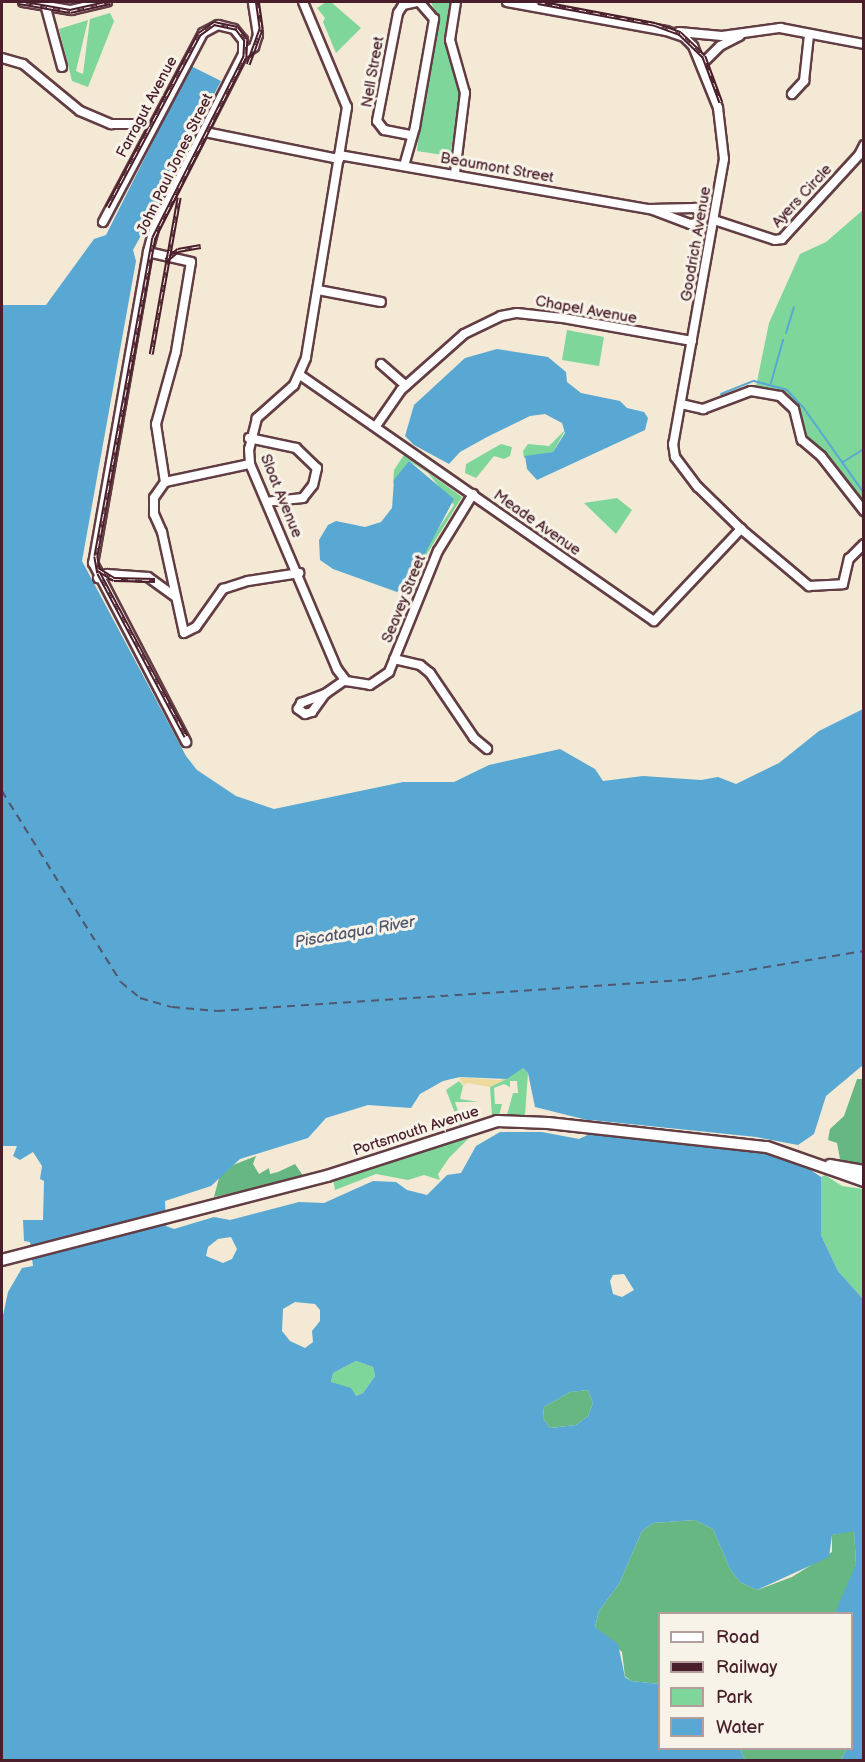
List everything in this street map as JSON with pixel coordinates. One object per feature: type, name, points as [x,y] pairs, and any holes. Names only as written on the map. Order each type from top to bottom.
[{"type":"main road","name":"Portsmouth Avenue","points":[[2,1260],[171,1214],[327,1176],[497,1121],[548,1123],[743,1143],[864,1172]]},
{"type":"main road","name":"Portsmouth Avenue","points":[[809,1160],[864,1181]]},
{"type":"street","points":[[23,2],[46,8],[82,9],[106,2]]},
{"type":"street","name":"John Paul Jones Street","points":[[165,482],[156,424],[176,352],[191,262],[148,252],[152,233],[243,54],[254,47],[258,35],[253,2]]},
{"type":"street","points":[[300,375],[318,290],[347,102],[303,2]]},
{"type":"street","points":[[404,166],[410,135],[415,126],[434,19],[418,2]]},
{"type":"street","name":"Nell Street","points":[[410,135],[384,130],[377,121],[398,13],[403,5],[418,2]]},
{"type":"street","points":[[455,173],[465,101],[464,80],[450,40],[456,2]]},
{"type":"street","name":"Goodrich Avenue","points":[[507,2],[666,30],[690,42],[702,64],[724,137],[714,220],[673,444],[677,462],[741,529],[809,586],[843,584],[849,559],[864,544]]},
{"type":"street","points":[[46,8],[62,67]]},
{"type":"street","name":"Farragut Avenue","points":[[103,222],[201,35],[212,26],[232,28],[242,38],[243,54]]},
{"type":"street","points":[[666,30],[714,36],[780,28],[864,45]]},
{"type":"street","points":[[702,64],[720,46],[746,33]]},
{"type":"street","points":[[792,94],[804,81],[809,35]]},
{"type":"street","points":[[2,58],[23,64],[80,111],[111,124],[138,124]]},
{"type":"street","name":"Beaumont Street","points":[[205,132],[339,157],[455,173],[650,209],[690,224],[697,223],[701,214],[695,208],[650,209]]},
{"type":"street","name":"Ayers Circle","points":[[714,220],[775,240],[782,239],[864,145]]},
{"type":"street","points":[[148,252],[93,563],[98,578],[186,741]]},
{"type":"street","points":[[318,290],[381,302]]},
{"type":"street","name":"Chapel Avenue","points":[[376,426],[406,386],[469,330],[491,319],[517,313],[692,341]]},
{"type":"street","points":[[381,364],[406,386]]},
{"type":"street","name":"Meade Avenue","points":[[300,375],[654,621],[741,529]]},
{"type":"street","name":"Sloat Avenue","points":[[300,375],[290,389],[263,411],[249,438],[250,464],[345,680]]},
{"type":"street","points":[[681,404],[703,409],[751,391],[780,396],[794,409],[802,440],[821,456],[864,511]]},
{"type":"street","points":[[249,438],[296,448],[316,468],[313,485],[303,498],[267,502]]},
{"type":"street","points":[[250,464],[165,482],[154,498],[154,514],[162,532],[174,596],[184,633],[196,627],[217,595],[229,586],[299,573]]},
{"type":"street","name":"Seavey Street","points":[[345,680],[360,686],[376,683],[386,676],[438,551],[473,494]]},
{"type":"street","points":[[98,578],[107,574],[148,577],[174,596]]},
{"type":"street","points":[[394,659],[430,673],[474,738],[487,749]]},
{"type":"street","points":[[326,694],[345,680]]},
{"type":"green space","points":[[326,2],[331,2],[361,28],[336,53],[323,22],[325,18],[317,8]]},
{"type":"green space","points":[[431,2],[452,2],[444,39],[455,61],[461,94],[450,156],[417,151],[421,102],[439,20]]},
{"type":"green space","points":[[110,13],[114,21],[88,87],[72,81],[59,29],[88,20],[76,71],[83,74],[90,19]]},
{"type":"green space","points":[[863,210],[863,504],[832,460],[807,437],[795,403],[779,392],[756,386],[769,323],[800,254],[826,242]]},
{"type":"green space","points":[[567,330],[604,337],[599,366],[562,360]]},
{"type":"green space","points":[[566,429],[553,452],[524,458],[523,451],[528,444],[549,446]]},
{"type":"green space","points":[[501,444],[512,447],[510,456],[504,459],[494,456],[476,478],[465,473],[466,464]]},
{"type":"green space","points":[[404,455],[462,497],[411,580],[423,552],[454,505],[428,473],[409,461],[393,484],[394,470]]},
{"type":"green space","points":[[617,498],[632,510],[616,534],[584,503]]},
{"type":"green space","points":[[523,1068],[528,1073],[525,1115],[507,1115],[513,1093],[518,1093],[517,1081],[510,1081],[510,1087],[504,1084],[494,1088],[495,1104],[502,1104],[499,1116],[492,1116],[490,1087]]},
{"type":"green space","points":[[857,1079],[863,1079],[863,1163],[851,1164],[840,1159],[837,1143],[828,1140],[830,1129],[844,1116]]},
{"type":"green space","points":[[459,1081],[463,1086],[460,1099],[478,1102],[455,1102],[458,1111],[467,1118],[460,1126],[446,1090]]},
{"type":"green space","points":[[476,1131],[449,1158],[438,1174],[440,1180],[424,1175],[408,1180],[376,1174],[335,1190],[333,1179]]},
{"type":"green space","points":[[256,1156],[253,1164],[259,1174],[269,1168],[270,1174],[278,1172],[295,1164],[304,1177],[214,1197],[219,1178],[233,1165]]},
{"type":"green space","points":[[825,1175],[842,1186],[863,1189],[863,1299],[838,1271],[821,1235],[821,1177]]},
{"type":"green space","points":[[356,1361],[373,1367],[375,1376],[363,1393],[356,1396],[331,1382],[333,1373]]},
{"type":"green space","points":[[588,1390],[593,1403],[588,1416],[576,1425],[550,1428],[543,1418],[544,1407],[570,1392]]},
{"type":"green space","points":[[695,1520],[713,1529],[730,1569],[740,1582],[757,1590],[792,1577],[832,1552],[832,1535],[854,1530],[856,1564],[850,1586],[836,1612],[658,1612],[658,1684],[631,1681],[625,1676],[622,1652],[595,1627],[599,1611],[619,1584],[642,1531],[653,1523]]},
{"type":"green space","points":[[740,1750],[846,1750],[841,1760],[745,1760]]},
{"type":"sand","points":[[459,1077],[507,1079],[490,1087],[467,1083],[463,1086]]},
{"type":"water","name":"Piscataqua River","points":[[191,66],[221,81],[156,206],[160,208],[151,226],[144,230],[133,250],[136,261],[82,561],[186,756],[197,770],[236,796],[274,809],[403,782],[454,782],[489,765],[560,749],[595,769],[603,781],[643,776],[701,780],[718,777],[736,784],[779,763],[819,731],[863,709],[863,1065],[826,1096],[814,1134],[798,1145],[802,1164],[821,1177],[821,1235],[838,1271],[863,1299],[863,1760],[841,1760],[846,1750],[853,1750],[853,1612],[835,1612],[856,1564],[854,1531],[832,1535],[829,1557],[757,1590],[740,1582],[730,1569],[713,1529],[695,1520],[653,1523],[642,1531],[619,1584],[599,1611],[595,1627],[618,1644],[625,1677],[631,1681],[658,1684],[658,1750],[740,1750],[745,1760],[2,1760],[2,1320],[8,1292],[22,1268],[33,1266],[30,1242],[24,1241],[23,1220],[43,1220],[44,1181],[40,1179],[42,1166],[33,1152],[20,1160],[13,1156],[17,1146],[2,1146],[2,305],[46,305],[94,239],[106,235]],"holes":[[[523,1068],[528,1073],[535,1107],[591,1121],[590,1134],[579,1139],[542,1132],[500,1132],[476,1146],[461,1173],[447,1175],[427,1195],[407,1190],[396,1182],[373,1181],[324,1203],[299,1202],[230,1220],[214,1217],[174,1229],[166,1226],[165,1201],[211,1186],[240,1159],[308,1138],[326,1118],[368,1105],[411,1108],[420,1094],[443,1081],[460,1077],[507,1079]],[[231,1237],[237,1249],[232,1259],[223,1263],[206,1256],[208,1247],[218,1239]],[[624,1274],[634,1290],[622,1297],[613,1294],[610,1281],[613,1275]],[[295,1302],[315,1304],[320,1310],[320,1321],[312,1331],[313,1342],[305,1348],[290,1341],[282,1331],[283,1309]],[[356,1361],[373,1367],[375,1376],[363,1393],[356,1396],[351,1388],[331,1382],[333,1373]],[[588,1390],[593,1403],[588,1416],[576,1425],[550,1428],[543,1418],[544,1407],[570,1392]]]},
{"type":"water","points":[[497,349],[548,357],[566,372],[567,382],[581,393],[620,401],[627,408],[644,412],[648,418],[645,430],[537,480],[527,469],[525,456],[553,452],[565,433],[562,423],[545,414],[530,416],[487,437],[460,452],[449,464],[414,445],[405,436],[414,405],[465,358]]},
{"type":"water","points":[[409,461],[454,499],[411,580],[397,592],[333,569],[320,560],[319,540],[328,525],[336,521],[365,527],[381,522],[392,508],[394,480]]},
{"type":"pier","points":[[591,1120],[756,1137],[798,1145],[802,1164],[763,1152],[590,1131]]},
{"type":"waterway","points":[[786,333],[794,307]]},
{"type":"waterway","points":[[771,383],[783,340]]},
{"type":"waterway","points":[[721,394],[754,381],[787,390],[803,407],[864,493]]},
{"type":"waterway","points":[[843,462],[864,449]]},
{"type":"ferry route","points":[[2,791],[121,982],[140,998],[172,1007],[217,1011],[694,979],[864,951]]},
{"type":"railway","points":[[19,2],[70,11],[110,2]]},
{"type":"railway","points":[[248,64],[261,29],[257,2]]},
{"type":"railway","points":[[538,2],[655,24],[680,33],[704,56],[721,102]]},
{"type":"railway","points":[[107,207],[199,34],[214,23],[237,28],[246,40],[245,57],[154,238],[96,556],[99,573],[186,736]]},
{"type":"railway","points":[[151,354],[179,197]]},
{"type":"railway","points":[[166,260],[178,250],[201,246]]},
{"type":"railway","points":[[98,569],[114,579],[155,580]]}]
